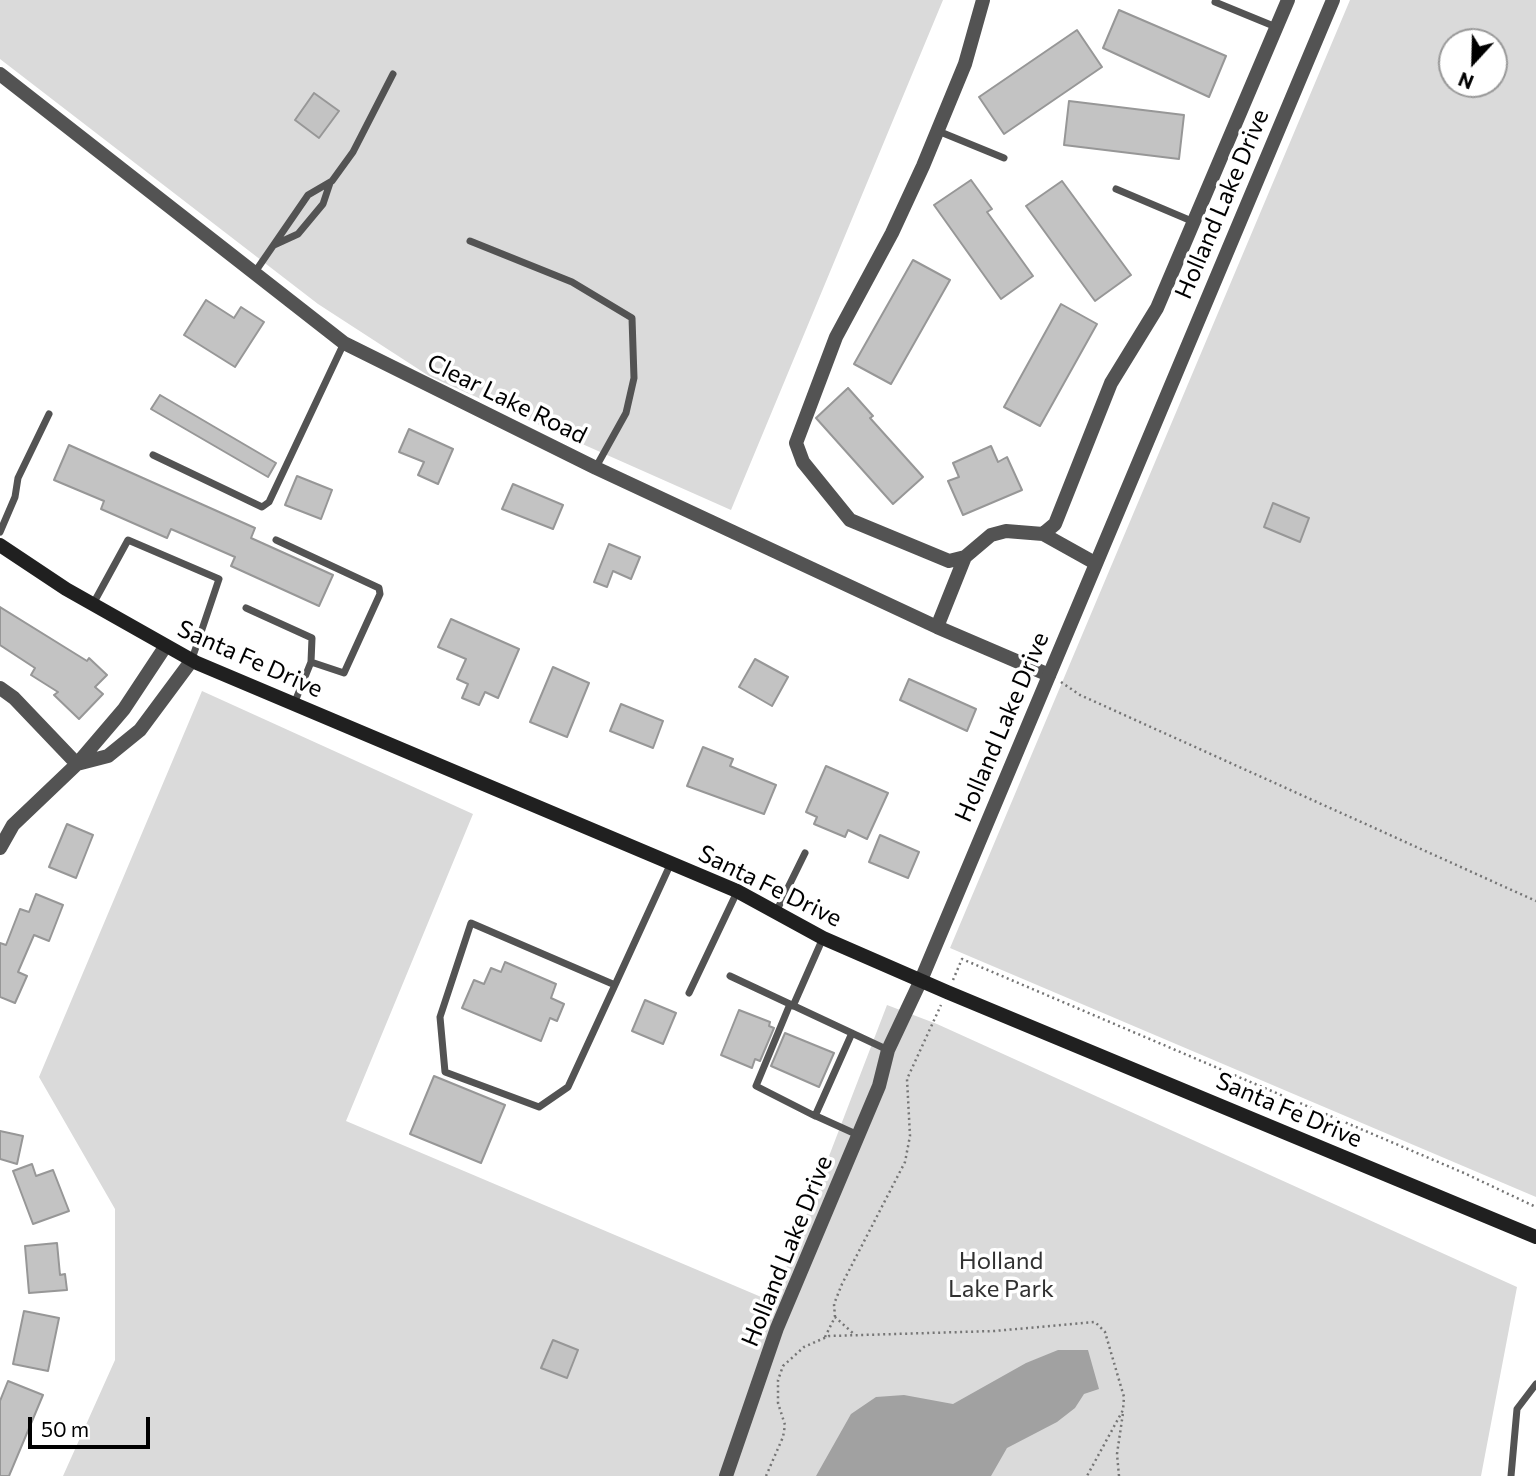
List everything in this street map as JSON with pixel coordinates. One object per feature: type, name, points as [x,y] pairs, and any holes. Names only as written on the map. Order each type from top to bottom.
[{"type":"main road","name":"Santa Fe Drive","points":[[0,545],[93,605],[192,660],[737,891],[823,938],[947,992],[1536,1237]]},
{"type":"street","points":[[983,0],[965,64],[937,131],[892,233],[836,337],[796,443],[803,462],[850,520],[949,561],[965,557],[991,535],[1006,531],[1043,534],[1095,563]]},
{"type":"street","points":[[1043,534],[1055,524],[1111,383],[1157,308],[1288,0]]},
{"type":"street","name":"Holland Lake Drive","points":[[726,1476],[777,1328],[879,1086],[888,1050],[921,980],[1334,0]]},
{"type":"street","name":"Clear Lake Road","points":[[0,74],[344,343],[596,468],[937,627],[1049,675]]},
{"type":"street","points":[[937,627],[965,557]]},
{"type":"street","points":[[0,848],[13,825],[77,764],[124,709],[166,647]]},
{"type":"street","points":[[77,764],[108,756],[139,730],[192,660]]},
{"type":"street","points":[[0,688],[14,698],[77,764]]},
{"type":"lane","points":[[1215,2],[1276,27]]},
{"type":"lane","points":[[274,245],[298,234],[323,204],[330,182],[353,152],[393,74]]},
{"type":"lane","points":[[937,131],[1004,158]]},
{"type":"lane","points":[[255,272],[308,195],[330,182]]},
{"type":"lane","points":[[1116,189],[1194,222]]},
{"type":"lane","points":[[470,241],[572,282],[632,318],[634,379],[625,413],[596,468]]},
{"type":"lane","points":[[153,455],[262,507],[269,502],[344,343]]},
{"type":"lane","points":[[0,532],[15,497],[18,478],[49,414]]},
{"type":"lane","points":[[93,605],[128,540],[219,579],[192,660]]},
{"type":"lane","points":[[276,540],[379,588],[380,594],[344,673],[311,662]]},
{"type":"lane","points":[[246,608],[313,638],[311,662],[294,704]]},
{"type":"lane","points":[[776,912],[805,852]]},
{"type":"lane","points":[[615,985],[471,923],[440,1017],[445,1072],[539,1107],[568,1087],[615,985],[671,863]]},
{"type":"lane","points":[[689,993],[737,891]]},
{"type":"lane","points":[[823,938],[757,1086],[859,1135]]},
{"type":"lane","points":[[730,976],[888,1050]]},
{"type":"lane","points":[[816,1116],[852,1033]]},
{"type":"lane","points":[[1511,1476],[1517,1409],[1536,1384]]},
{"type":"path","points":[[1049,675],[1080,695],[1536,901]]},
{"type":"path","points":[[855,1335],[844,1329],[835,1317],[834,1304],[905,1162],[910,1136],[907,1079],[962,959],[1536,1206]]},
{"type":"path","points":[[823,1338],[835,1317]]},
{"type":"path","points":[[766,1476],[783,1437],[785,1425],[778,1403],[778,1380],[783,1366],[804,1347],[823,1338],[994,1331],[1095,1322],[1105,1332],[1124,1398],[1117,1454],[1119,1476]]},
{"type":"path","points":[[1087,1476],[1123,1410]]},
{"type":"green space","points":[[0,0],[943,0],[731,510],[429,376],[318,304],[0,59]]},
{"type":"green space","points":[[1350,0],[1536,0],[1536,1197],[950,948]]},
{"type":"green space","name":"Holland Lake Park","points":[[202,691],[473,814],[346,1121],[773,1302],[887,1005],[937,1024],[1517,1287],[1481,1476],[63,1476],[115,1360],[115,1209],[39,1077]]},
{"type":"shaded area","points":[[1058,1350],[1088,1350],[1099,1389],[1084,1394],[1075,1408],[1057,1422],[1007,1448],[991,1476],[816,1476],[851,1414],[876,1397],[904,1395],[953,1404],[1026,1363]]},
{"type":"building","points":[[1119,10],[1226,56],[1209,97],[1103,48]]},
{"type":"building","points":[[1077,30],[1102,67],[1004,134],[979,97]]},
{"type":"building","points":[[314,93],[339,111],[319,138],[295,120]]},
{"type":"building","points":[[1069,101],[1184,115],[1179,159],[1064,145]]},
{"type":"building","points":[[971,180],[992,209],[987,212],[1033,276],[1001,299],[934,205]]},
{"type":"building","points":[[1062,181],[1131,275],[1095,301],[1026,206]]},
{"type":"building","points":[[913,260],[950,280],[891,384],[854,364]]},
{"type":"building","points":[[206,300],[234,318],[241,307],[264,322],[235,367],[184,335]]},
{"type":"building","points":[[1061,304],[1097,324],[1040,426],[1004,407]]},
{"type":"building","points":[[848,388],[873,416],[870,418],[923,477],[893,504],[816,418]]},
{"type":"building","points":[[160,395],[276,463],[268,477],[151,409]]},
{"type":"building","points":[[409,429],[453,449],[438,484],[418,475],[424,462],[399,452]]},
{"type":"building","points":[[69,445],[255,528],[251,538],[333,575],[319,606],[231,566],[235,557],[171,529],[167,538],[101,509],[104,501],[54,480]]},
{"type":"building","points":[[991,446],[998,462],[1007,457],[1022,490],[963,515],[948,481],[959,477],[953,463]]},
{"type":"building","points":[[297,476],[332,490],[321,519],[285,505]]},
{"type":"building","points":[[513,484],[563,505],[553,529],[502,509]]},
{"type":"building","points":[[1273,503],[1309,518],[1300,542],[1264,527]]},
{"type":"building","points":[[609,544],[640,557],[631,579],[613,571],[607,587],[594,582]]},
{"type":"building","points":[[0,607],[87,661],[89,658],[107,675],[95,687],[103,694],[79,719],[54,695],[58,692],[31,675],[35,668],[0,645]]},
{"type":"building","points":[[451,619],[519,649],[498,698],[485,692],[479,705],[462,698],[468,684],[457,679],[466,659],[438,647]]},
{"type":"building","points":[[755,659],[788,677],[772,706],[739,687]]},
{"type":"building","points":[[553,667],[589,683],[567,737],[530,722]]},
{"type":"building","points":[[909,679],[976,709],[967,731],[900,700]]},
{"type":"building","points":[[621,704],[663,721],[653,748],[610,731]]},
{"type":"building","points":[[703,747],[733,759],[730,766],[776,785],[764,814],[687,786]]},
{"type":"building","points":[[826,766],[888,793],[867,839],[848,830],[845,837],[814,824],[817,817],[806,812]]},
{"type":"building","points":[[67,824],[93,835],[76,878],[49,867]]},
{"type":"building","points":[[880,835],[919,852],[908,878],[869,862]]},
{"type":"building","points":[[36,894],[63,905],[49,941],[34,935],[18,972],[27,976],[15,1003],[0,997],[0,943],[6,945],[20,909],[29,912]]},
{"type":"building","points":[[505,962],[556,984],[551,998],[564,1004],[557,1021],[550,1018],[541,1041],[462,1008],[474,980],[484,984],[491,968],[501,972]]},
{"type":"building","points":[[645,1000],[676,1013],[663,1044],[632,1031]]},
{"type":"building","points":[[739,1010],[770,1022],[769,1026],[774,1028],[760,1061],[755,1059],[752,1068],[721,1055]]},
{"type":"building","points":[[785,1033],[834,1053],[819,1087],[771,1066]]},
{"type":"building","points":[[434,1076],[505,1105],[481,1163],[410,1134]]},
{"type":"building","points":[[0,1131],[23,1136],[17,1164],[0,1159]]},
{"type":"building","points":[[32,1164],[36,1176],[53,1170],[69,1211],[33,1224],[13,1171]]},
{"type":"building","points":[[57,1243],[60,1275],[65,1274],[67,1290],[29,1293],[25,1246]]},
{"type":"building","points":[[24,1311],[59,1318],[48,1371],[13,1364]]},
{"type":"building","points":[[553,1340],[578,1350],[567,1378],[541,1368]]},
{"type":"building","points":[[8,1381],[43,1395],[9,1476],[0,1476],[0,1401]]}]
